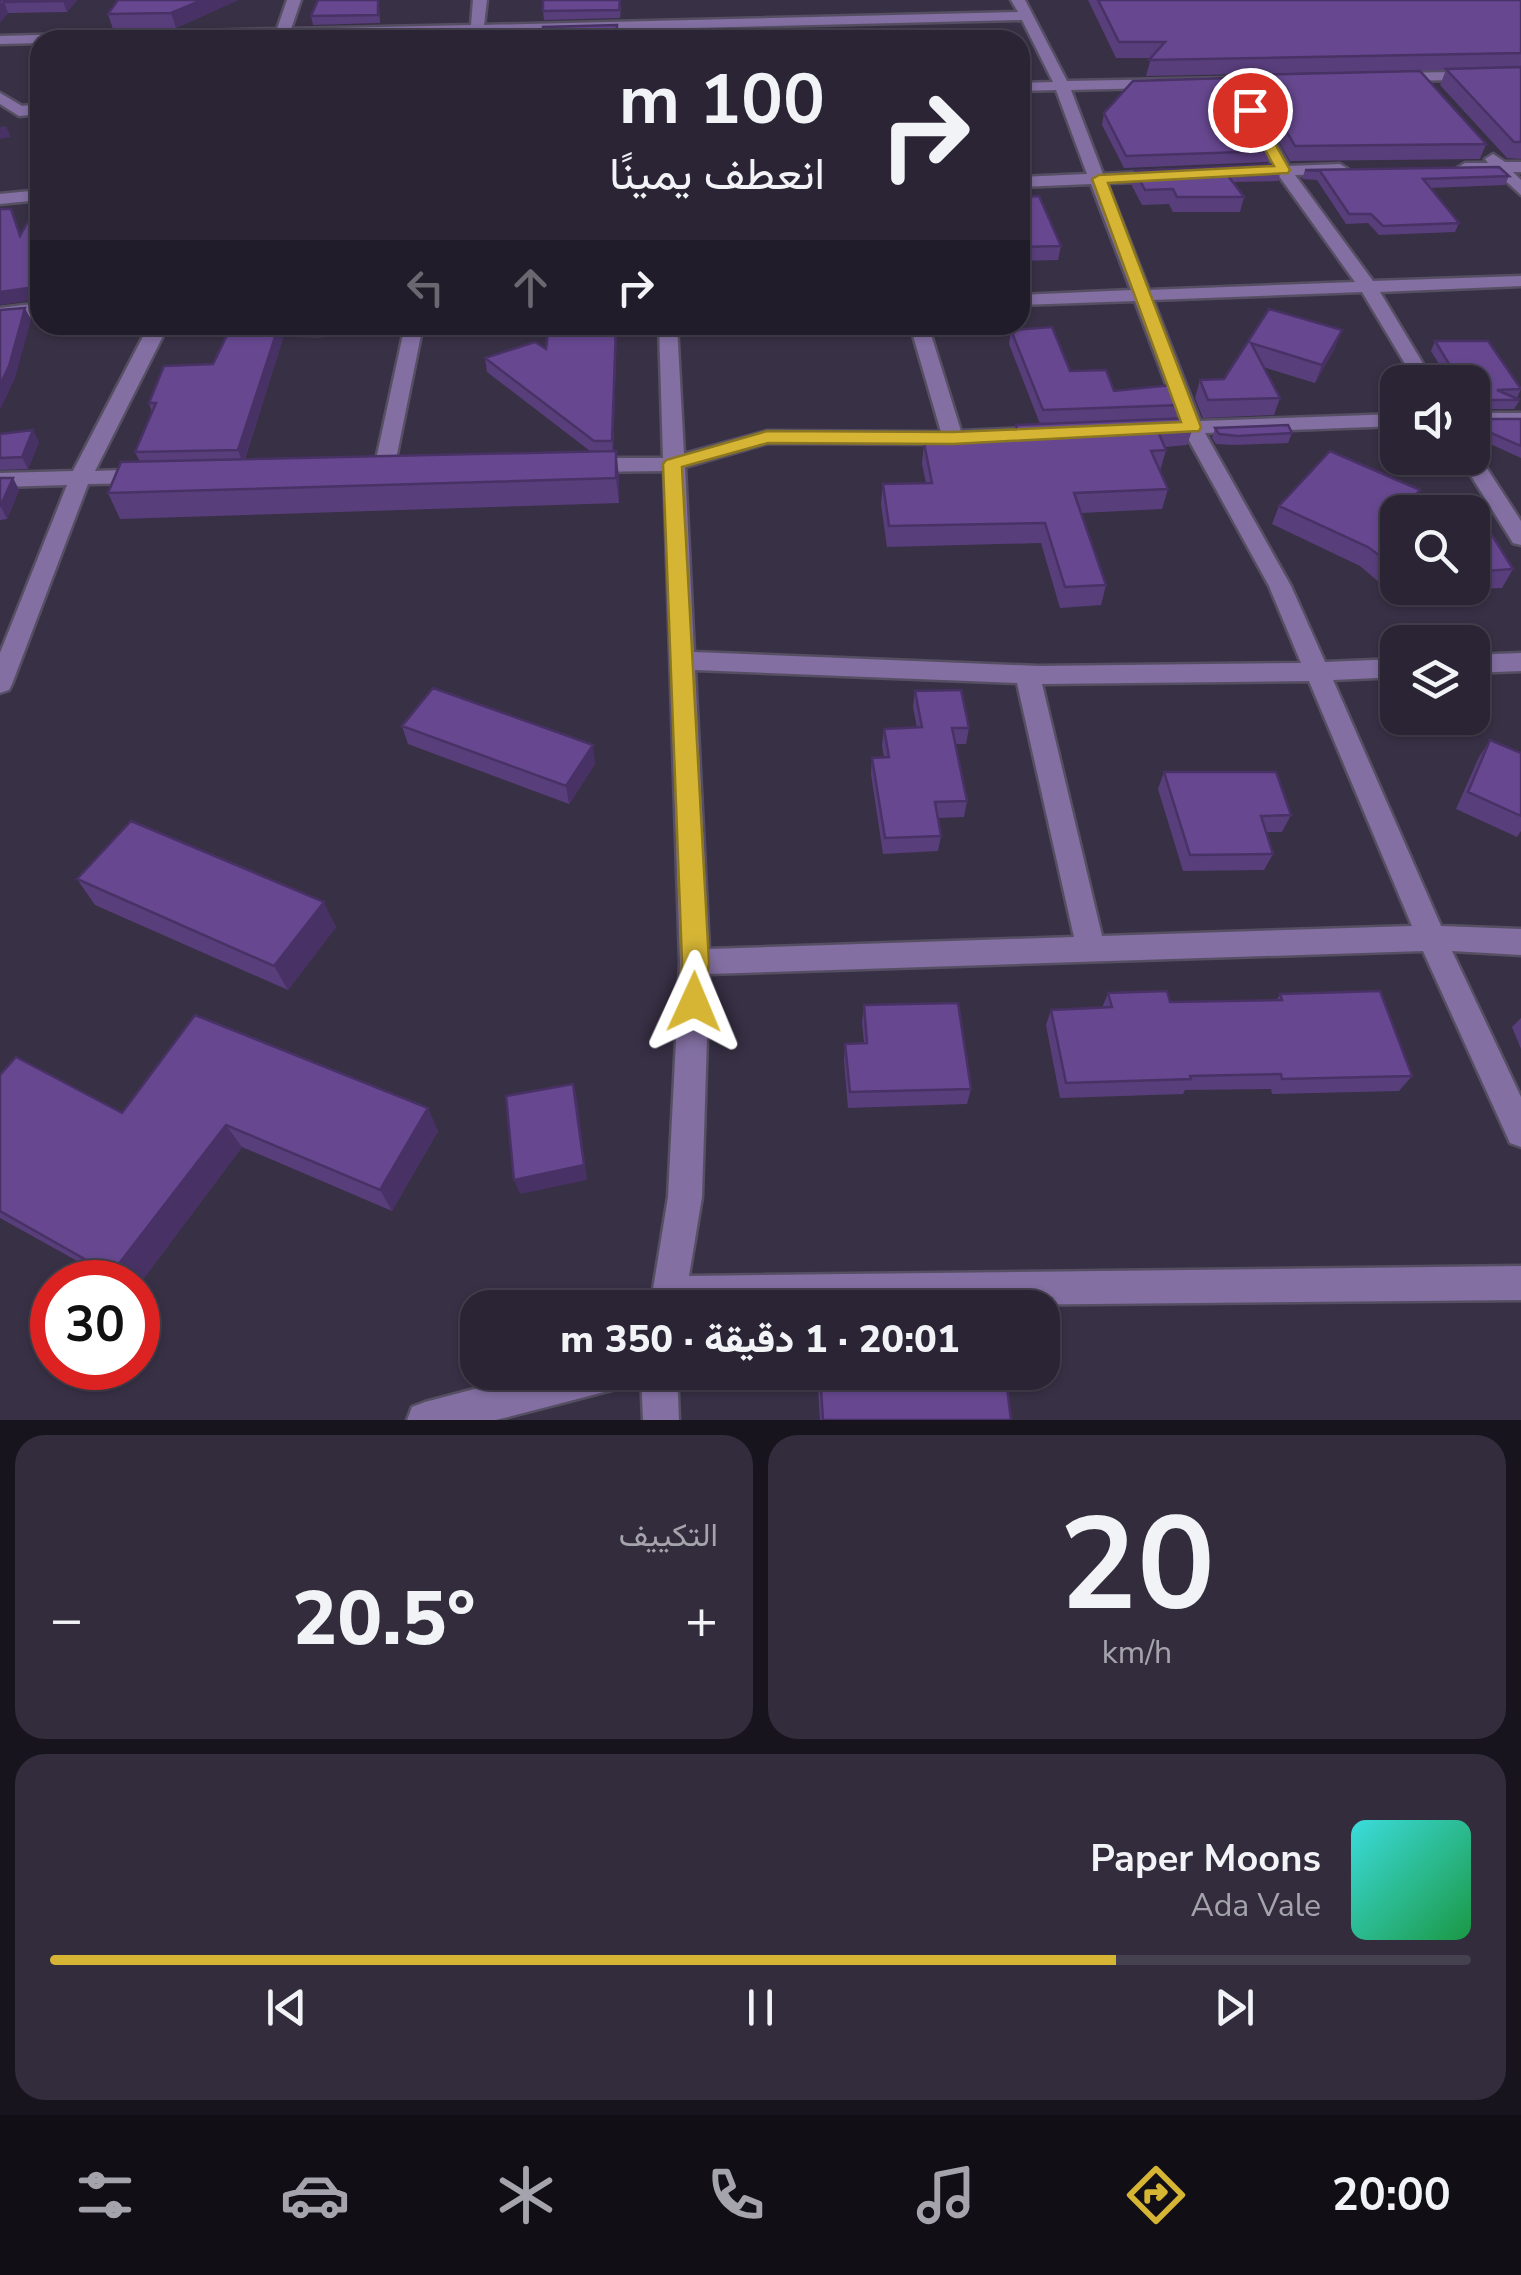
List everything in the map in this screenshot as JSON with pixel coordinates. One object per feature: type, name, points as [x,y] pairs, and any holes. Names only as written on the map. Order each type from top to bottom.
[{"type":"street","points":[[284,30],[294,0]]},
{"type":"street","points":[[477,30],[480,0]]},
{"type":"street","points":[[844,0],[851,30]]},
{"type":"street","points":[[570,30],[1022,8],[1061,84],[1192,427],[1280,586],[1432,938],[1521,1132]]},
{"type":"street","points":[[0,40],[30,38]]},
{"type":"street","points":[[1382,78],[1426,83],[1521,75]]},
{"type":"street","points":[[1030,86],[1308,79]]},
{"type":"street","points":[[1233,81],[1283,170],[1368,287],[1414,365]]},
{"type":"street","points":[[0,97],[30,121]]},
{"type":"street","points":[[19,110],[30,109]]},
{"type":"street","points":[[1477,142],[1521,190]]},
{"type":"street","points":[[1441,168],[1521,166]]},
{"type":"street","points":[[1228,173],[1362,169]]},
{"type":"street","points":[[1030,182],[1191,174]]},
{"type":"street","points":[[0,199],[30,196]]},
{"type":"street","points":[[1030,300],[1521,281]]},
{"type":"street","points":[[0,314],[30,310]]},
{"type":"street","points":[[0,684],[79,480],[153,335]]},
{"type":"street","points":[[384,469],[412,335]]},
{"type":"street","points":[[668,335],[696,962],[685,1197],[670,1290]]},
{"type":"street","points":[[922,335],[953,438]]},
{"type":"street","points":[[1490,419],[1521,419]]},
{"type":"street","points":[[1132,430],[1380,421]]},
{"type":"street","points":[[557,466],[672,464],[767,437],[953,438],[1073,432]]},
{"type":"street","points":[[0,480],[171,474]]},
{"type":"street","points":[[1481,475],[1521,538]]},
{"type":"street","points":[[680,660],[862,672],[1380,669]]},
{"type":"street","points":[[1490,663],[1521,662]]},
{"type":"street","points":[[1026,673],[1091,950]]},
{"type":"street","points":[[696,962],[1432,938],[1521,942]]},
{"type":"street","points":[[1060,1293],[1521,1284]]},
{"type":"street","points":[[425,1420],[542,1390]]},
{"type":"street","points":[[660,1390],[662,1420]]},
{"type":"building","points":[[0,0],[64,0],[4,2],[0,7]]},
{"type":"building","points":[[118,0],[202,0],[171,13],[108,14]]},
{"type":"building","points":[[318,0],[378,0],[378,15],[311,16]]},
{"type":"building","points":[[543,0],[620,0],[619,10],[543,11]]},
{"type":"building","points":[[1098,0],[1521,0],[1521,53],[1149,60],[1165,42],[1119,42]]},
{"type":"building","points":[[617,25],[617,30],[543,27]]},
{"type":"building","points":[[1521,67],[1521,142],[1514,142],[1446,69]]},
{"type":"building","points":[[1420,71],[1486,144],[1295,146],[1253,75]]},
{"type":"building","points":[[1230,78],[1270,151],[1126,156],[1104,113],[1133,81]]},
{"type":"building","points":[[1281,164],[1222,168],[1244,197],[1177,197],[1173,189],[1145,190],[1135,171]]},
{"type":"building","points":[[1499,167],[1509,176],[1423,179],[1459,223],[1383,226],[1371,214],[1349,214],[1320,171],[1305,170]]},
{"type":"building","points":[[1030,196],[1039,196],[1061,246],[1030,247]]},
{"type":"building","points":[[0,209],[11,209],[20,236],[30,218],[30,288],[0,292]]},
{"type":"building","points":[[25,308],[9,366],[0,385],[0,310]]},
{"type":"building","points":[[1269,309],[1342,330],[1322,365],[1251,343],[1280,398],[1208,400],[1200,380],[1224,379]]},
{"type":"building","points":[[1052,327],[1070,371],[1106,370],[1114,391],[1172,385],[1179,405],[1043,410],[1013,335],[1030,335],[1030,329]]},
{"type":"building","points":[[227,335],[276,335],[238,450],[135,452],[156,403],[149,403],[164,366],[213,364]]},
{"type":"building","points":[[548,335],[616,335],[612,441],[594,441],[485,358],[535,342],[546,349]]},
{"type":"building","points":[[1435,341],[1488,341],[1521,389],[1497,390],[1520,400],[1490,400],[1490,365],[1450,365]]},
{"type":"building","points":[[1190,418],[1194,425],[1156,427],[1166,450],[1151,451],[1168,489],[1074,493],[1106,585],[1065,587],[1045,523],[889,526],[883,484],[932,483],[924,443],[1020,439],[1016,425]]},
{"type":"building","points":[[1490,419],[1521,419],[1521,446],[1491,433]]},
{"type":"building","points":[[1288,425],[1292,433],[1238,436],[1219,434],[1215,428]]},
{"type":"building","points":[[33,430],[22,457],[0,458],[0,434]]},
{"type":"building","points":[[616,451],[616,478],[108,493],[121,462]]},
{"type":"building","points":[[1330,451],[1420,490],[1416,495],[1380,495],[1380,556],[1279,506]]},
{"type":"building","points":[[0,478],[13,478],[0,507]]},
{"type":"building","points":[[1490,532],[1513,569],[1490,571]]},
{"type":"building","points":[[433,688],[593,745],[566,786],[402,726]]},
{"type":"building","points":[[961,690],[969,728],[952,728],[967,801],[935,802],[941,836],[885,838],[872,758],[889,757],[884,729],[922,727],[915,691]]},
{"type":"building","points":[[1490,740],[1521,753],[1521,816],[1468,792]]},
{"type":"building","points":[[1164,772],[1276,772],[1291,815],[1261,816],[1273,854],[1190,855]]},
{"type":"building","points":[[131,821],[324,902],[274,966],[77,879]]},
{"type":"building","points":[[1167,991],[1170,1002],[1282,1000],[1280,994],[1380,991],[1412,1076],[1282,1079],[1281,1074],[1066,1083],[1051,1010],[1112,1007],[1108,993]]},
{"type":"building","points":[[958,1003],[971,1089],[850,1092],[845,1044],[867,1043],[864,1005]]},
{"type":"building","points":[[195,1015],[428,1108],[380,1190],[226,1125],[122,1260],[86,1260],[0,1211],[0,1075],[16,1057],[122,1113]]},
{"type":"building","points":[[573,1084],[584,1165],[514,1180],[506,1096]]},
{"type":"building","points":[[821,1390],[1007,1390],[1011,1420],[823,1420]]},
{"type":"route","points":[[694,1002],[696,962],[672,464],[767,437],[953,438],[1192,427],[1099,179],[1283,170],[1250,110]]}]
